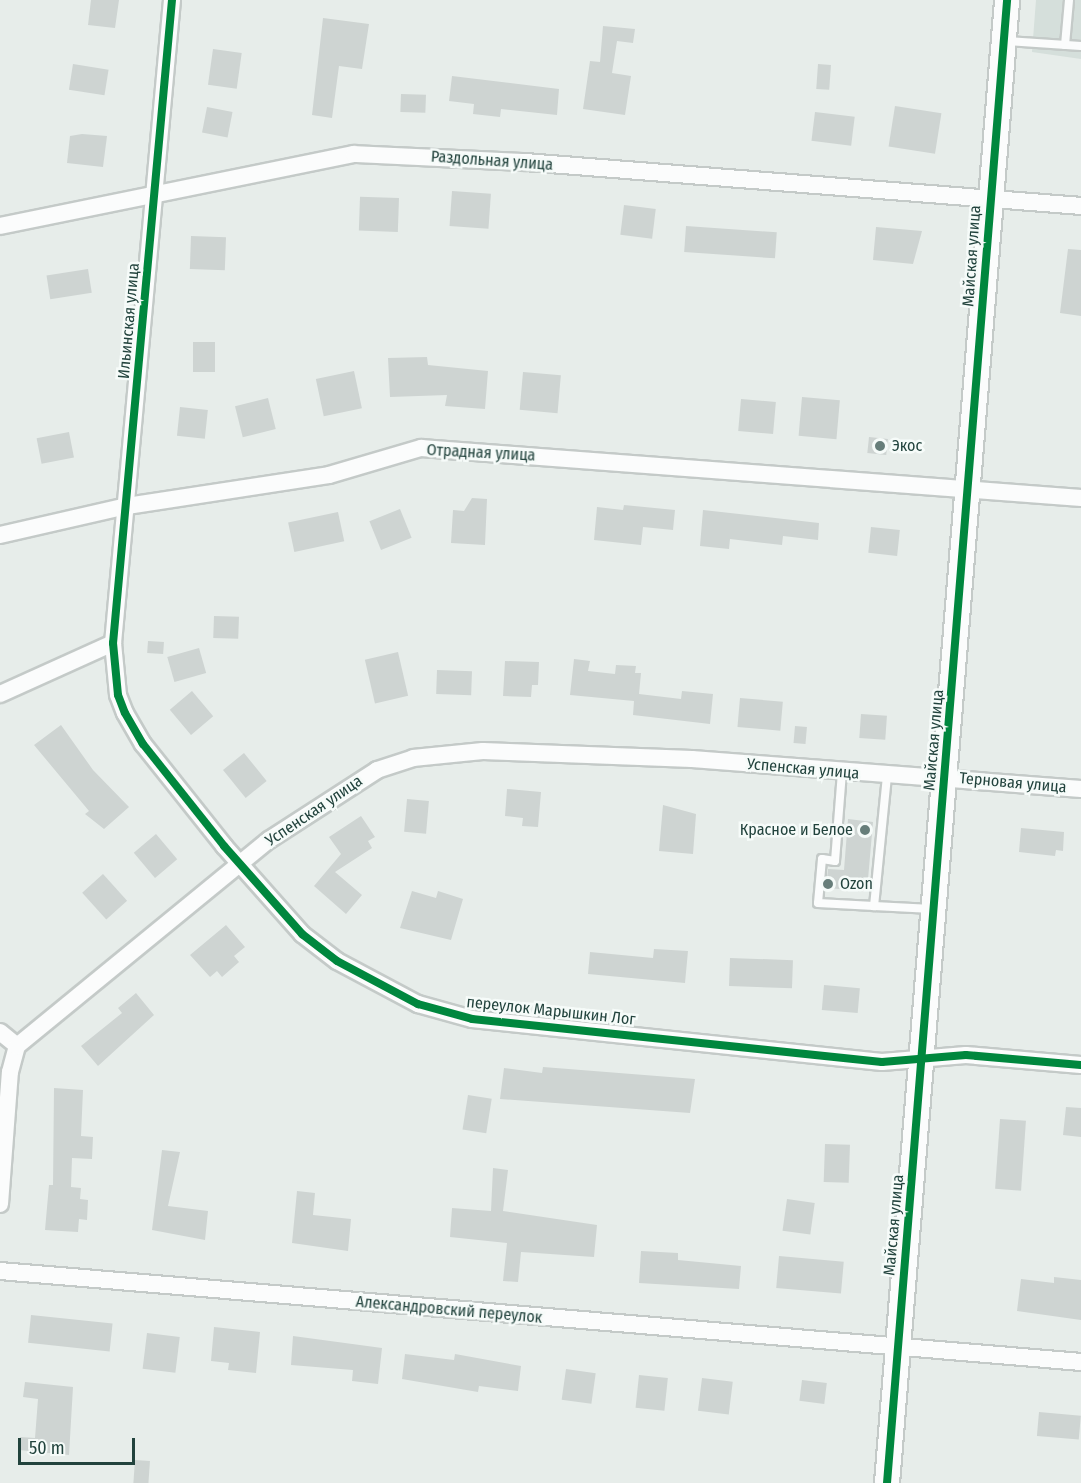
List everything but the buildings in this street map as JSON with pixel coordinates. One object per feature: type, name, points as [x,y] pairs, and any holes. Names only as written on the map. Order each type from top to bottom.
[{"type":"street","name":"Ильинская улица","points":[[113,643],[172,0]]},
{"type":"street","name":"Майская улица","points":[[887,1483],[969,492],[1007,0]]},
{"type":"street","name":"Раздольная улица","points":[[0,226],[354,154],[525,162],[990,201],[1081,206]]},
{"type":"street","name":"Отрадная улица","points":[[0,534],[127,506],[329,475],[421,448],[969,492],[1081,498]]},
{"type":"street","points":[[0,694],[113,643]]},
{"type":"street","name":"переулок Марышкин Лог","points":[[113,643],[118,694],[143,744],[240,865],[302,934],[328,954],[418,1004],[472,1019],[882,1062],[966,1054],[1081,1065]]},
{"type":"street","name":"Успенская улица","points":[[17,1046],[240,865],[337,792],[377,770],[413,758],[483,751],[692,759],[887,776],[945,777]]},
{"type":"street","name":"Терновая улица","points":[[945,777],[1081,789]]},
{"type":"street","points":[[0,1032],[17,1046],[10,1072],[0,1204]]},
{"type":"street","name":"Александровский переулок","points":[[0,1271],[1081,1362]]},
{"type":"lane","points":[[1065,45],[1069,0]]},
{"type":"lane","points":[[1004,40],[1081,46]]},
{"type":"lane","points":[[842,772],[834,861],[822,859],[818,903],[934,909]]},
{"type":"lane","points":[[874,906],[887,776]]},
{"type":"shaded area","points":[[1036,0],[1081,0],[1081,59],[1032,52]]},
{"type":"cycle path","points":[[172,0],[113,643],[118,695],[125,713],[143,744],[224,846],[302,934],[337,961],[418,1004],[472,1019],[882,1062],[966,1055],[1081,1065]]},
{"type":"cycle path","points":[[887,1483],[1007,0]]},
{"type":"place","name":"Экос","points":[[880,446]]},
{"type":"place","name":"Красное и Белое","points":[[865,830]]},
{"type":"place","name":"Ozon","points":[[828,884]]}]
